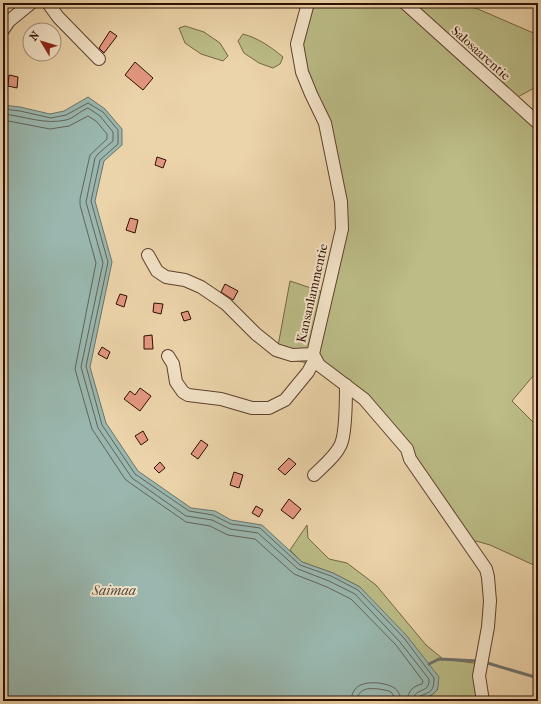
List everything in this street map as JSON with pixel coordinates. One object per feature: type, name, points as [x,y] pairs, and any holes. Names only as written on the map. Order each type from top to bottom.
[{"type":"street","points":[[3,30],[30,3]]},
{"type":"street","points":[[48,3],[58,17],[99,59]]},
{"type":"street","name":"Kansanlammentie","points":[[308,3],[298,44],[302,72],[325,123],[341,202],[342,229],[314,356],[319,365],[364,399],[407,449],[410,459],[486,569],[490,601],[488,627],[480,676],[483,701]]},
{"type":"street","name":"Salosaarentie","points":[[404,3],[538,123]]},
{"type":"street","points":[[148,255],[157,271],[166,277],[184,280],[201,287],[226,304],[256,334],[276,350],[292,355],[314,356],[308,372],[285,400],[269,408],[252,408],[221,399],[188,395],[183,392],[176,382],[173,364],[168,356]]},
{"type":"street","points":[[314,475],[334,455],[341,444],[346,405],[346,385]]},
{"type":"green space","points":[[308,3],[457,3],[478,9],[538,35],[538,86],[512,100],[538,123],[538,370],[512,401],[538,427],[538,567],[490,545],[476,541],[469,544],[364,399],[319,365],[276,357],[290,281],[326,293],[341,202],[297,44]]},
{"type":"green space","points":[[185,26],[204,32],[220,43],[228,56],[223,61],[201,54],[185,43],[179,28]]},
{"type":"green space","points":[[243,34],[259,40],[283,57],[280,64],[273,68],[259,63],[244,53],[238,41]]},
{"type":"green space","points":[[307,525],[308,538],[329,559],[347,563],[376,585],[426,645],[443,659],[481,664],[483,701],[436,701],[430,697],[438,689],[360,587],[333,573],[302,562],[290,550]]},
{"type":"water","name":"Saimaa","points":[[88,97],[105,109],[122,129],[122,145],[104,161],[95,201],[112,262],[90,367],[106,423],[138,471],[191,508],[215,511],[231,520],[262,525],[302,562],[333,573],[360,587],[407,636],[439,677],[438,688],[432,694],[425,697],[406,700],[368,697],[365,701],[3,701],[3,105],[20,107],[50,114],[64,111]]},
{"type":"building","points":[[110,31],[117,36],[104,53],[99,48]]},
{"type":"building","points":[[135,62],[153,78],[143,90],[125,75]]},
{"type":"building","points":[[9,75],[18,77],[17,88],[8,86]]},
{"type":"building","points":[[157,157],[166,160],[163,168],[155,165]]},
{"type":"building","points":[[130,218],[138,220],[135,233],[126,230]]},
{"type":"building","points":[[225,284],[238,291],[233,300],[221,292]]},
{"type":"building","points":[[120,294],[127,296],[124,307],[116,304]]},
{"type":"building","points":[[154,303],[163,304],[161,314],[153,312]]},
{"type":"building","points":[[188,311],[191,319],[184,321],[181,313]]},
{"type":"building","points":[[152,335],[153,349],[144,349],[144,336]]},
{"type":"building","points":[[102,347],[110,352],[107,359],[98,354]]},
{"type":"building","points":[[140,388],[151,396],[140,411],[124,399],[130,391],[135,395]]},
{"type":"building","points":[[143,431],[148,440],[141,445],[135,436]]},
{"type":"building","points":[[201,440],[208,445],[198,459],[191,454]]},
{"type":"building","points":[[289,458],[296,464],[285,475],[278,469]]},
{"type":"building","points":[[160,462],[165,468],[159,473],[154,468]]},
{"type":"building","points":[[234,472],[243,475],[239,488],[230,485]]},
{"type":"building","points":[[289,499],[301,509],[293,519],[281,510]]},
{"type":"building","points":[[256,506],[263,510],[259,517],[252,513]]},
{"type":"waterway","points":[[429,664],[439,659],[479,661]]},
{"type":"waterway","points":[[484,662],[538,678]]}]
